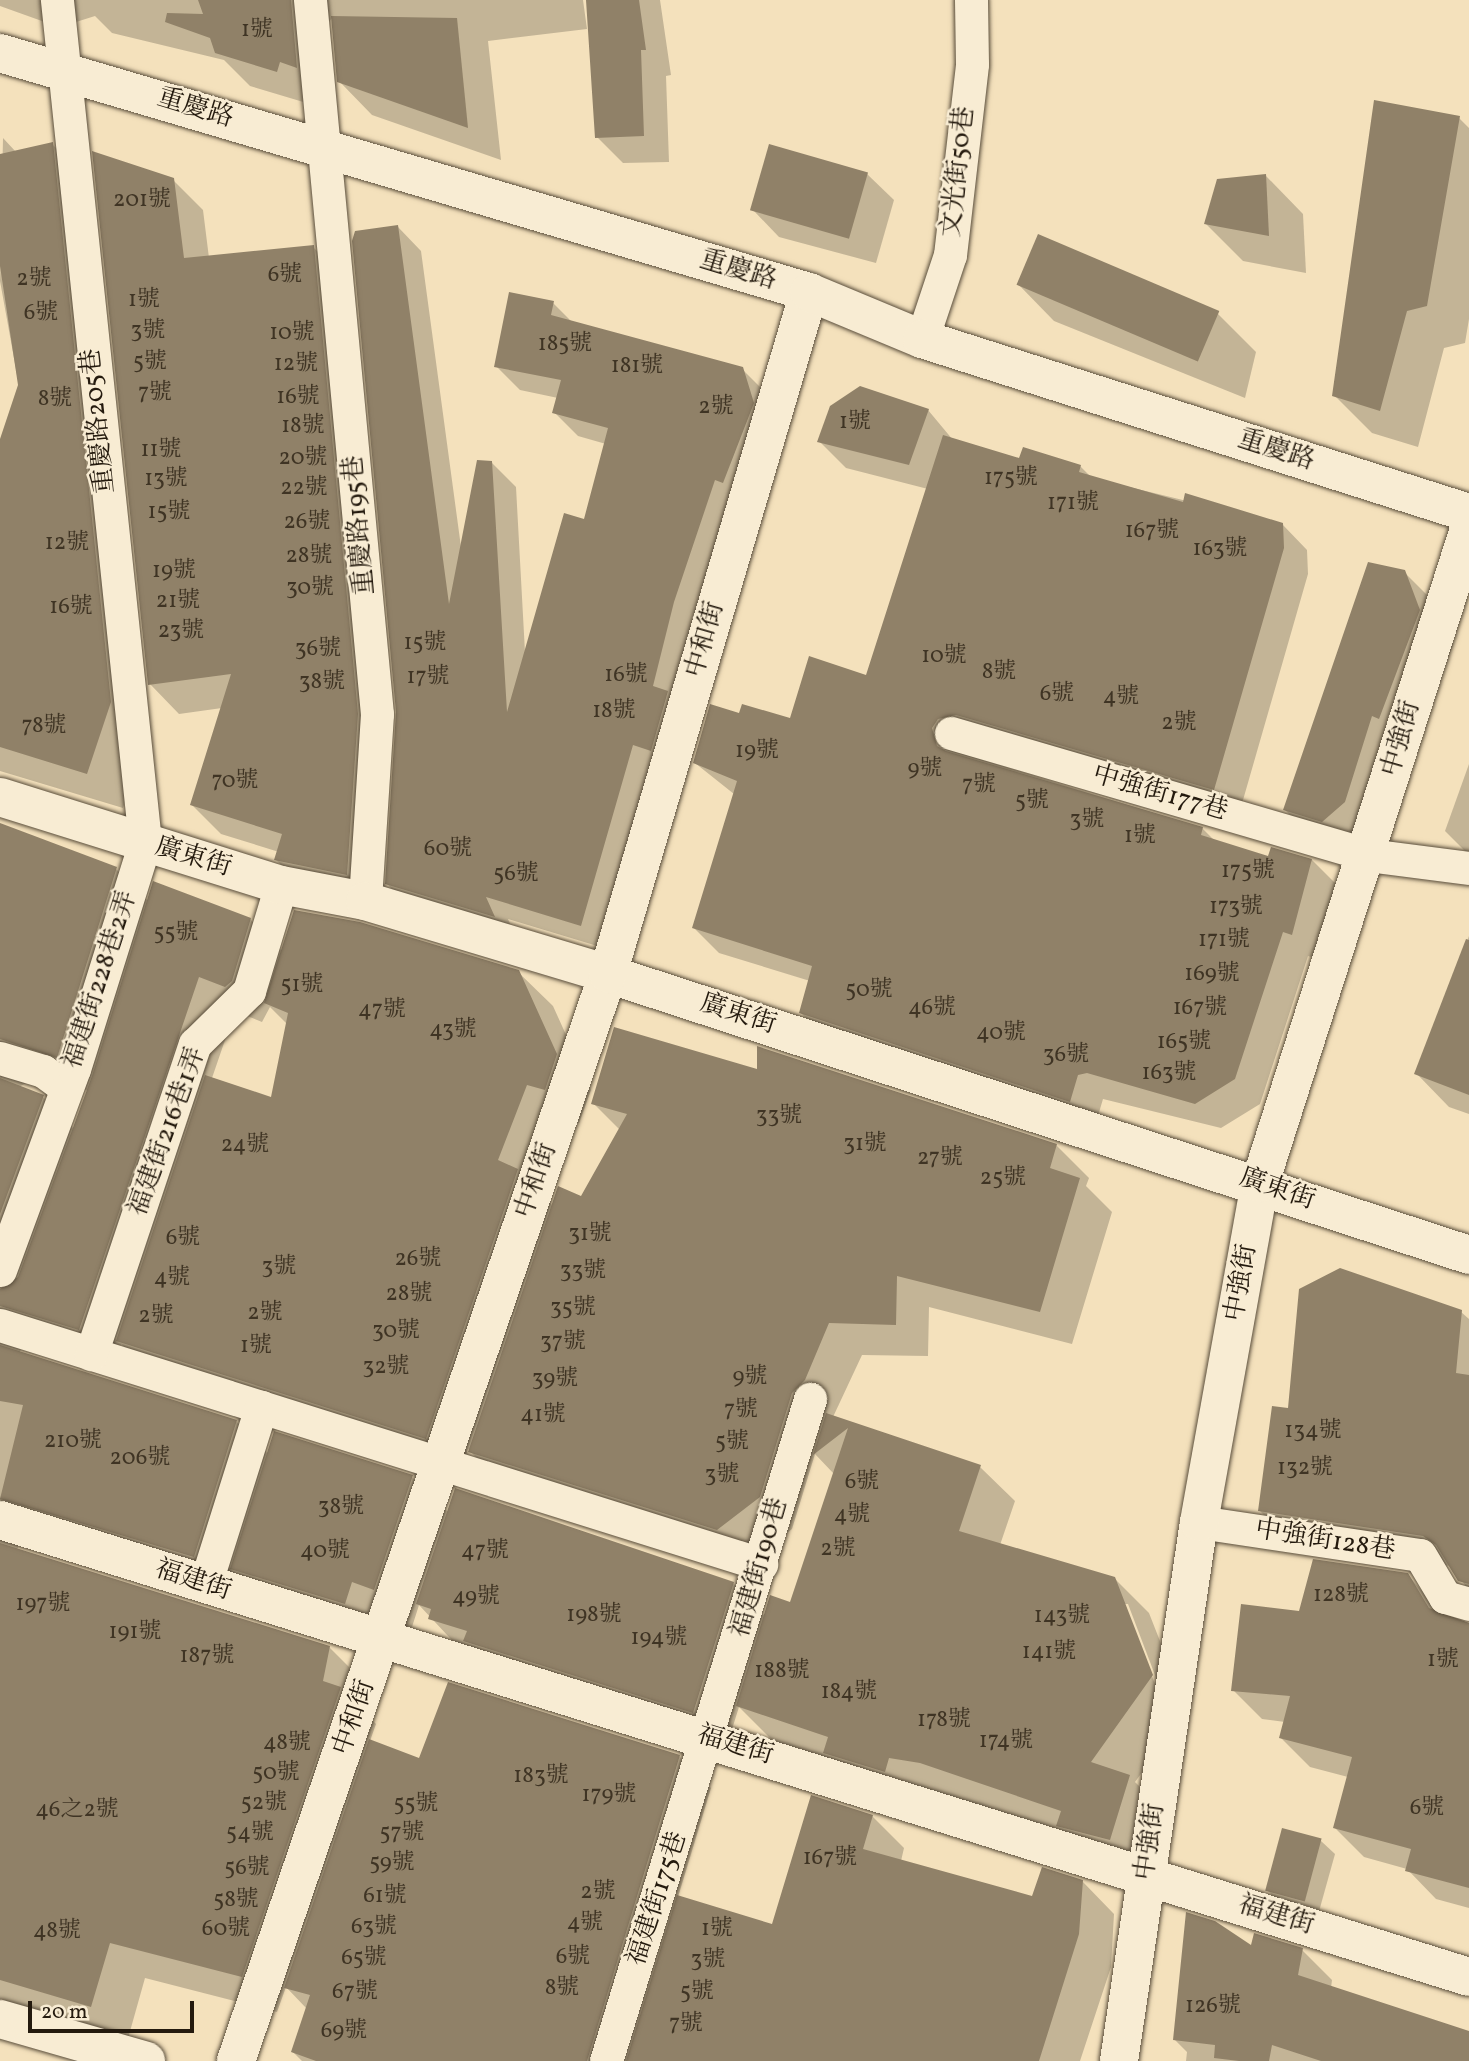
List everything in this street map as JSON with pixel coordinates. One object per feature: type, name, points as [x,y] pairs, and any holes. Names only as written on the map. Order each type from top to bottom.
[{"type":"street","name":"重慶路","points":[[0,52],[809,292],[922,339],[1469,513]]},
{"type":"street","name":"中和街","points":[[236,2061],[382,1641],[608,974],[809,292]]},
{"type":"street","name":"中強街","points":[[1119,2061],[1199,1521],[1260,1183],[1368,855],[1469,529]]},
{"type":"street","name":"廣東街","points":[[0,797],[281,885],[365,901],[608,974],[1260,1183],[1469,1255]]},
{"type":"street","name":"福建街","points":[[0,1520],[382,1641],[710,1737],[1469,1977]]},
{"type":"street","points":[[0,2019],[146,2061]]},
{"type":"lane","name":"重慶路205巷","points":[[57,0],[61,68],[145,842]]},
{"type":"lane","name":"重慶路195巷","points":[[310,0],[377,714],[365,901]]},
{"type":"lane","name":"文光街50巷","points":[[922,339],[950,255],[972,64],[971,0]]},
{"type":"lane","name":"中強街177巷","points":[[951,733],[1368,855],[1469,868]]},
{"type":"lane","name":"福建街228巷2弄","points":[[0,1058],[43,1071],[65,1087],[145,842]]},
{"type":"lane","name":"福建街216巷1弄","points":[[91,1353],[195,1044],[248,991],[281,885]]},
{"type":"lane","points":[[0,1270],[65,1087]]},
{"type":"lane","points":[[0,1325],[761,1564]]},
{"type":"lane","name":"福建街190巷","points":[[710,1737],[810,1399]]},
{"type":"lane","points":[[205,1585],[261,1407]]},
{"type":"lane","name":"中強街128巷","points":[[1199,1521],[1420,1555],[1445,1597],[1469,1604]]},
{"type":"lane","name":"福建街175巷","points":[[607,2061],[710,1737]]},
{"type":"building","points":[[198,0],[291,0],[297,68],[280,62],[277,72],[215,53],[210,38],[165,22],[167,13],[203,14]]},
{"type":"building","points":[[586,0],[639,0],[646,50],[641,50],[644,136],[595,138]]},
{"type":"building","points":[[331,16],[457,18],[468,128],[337,82]]},
{"type":"building","points":[[1374,100],[1460,116],[1427,306],[1407,311],[1380,411],[1332,396]]},
{"type":"building","points":[[53,142],[111,702],[87,774],[0,747],[0,439],[18,385],[0,266],[0,154]]},
{"type":"building","points":[[769,144],[868,172],[849,239],[750,210]]},
{"type":"building","points":[[92,151],[174,178],[184,258],[314,245],[358,714],[347,875],[274,860],[282,834],[190,805],[231,674],[148,685]]},
{"type":"building","points":[[1266,174],[1269,236],[1204,224],[1217,179]]},
{"type":"building","points":[[398,225],[449,604],[477,460],[492,461],[507,712],[564,513],[584,519],[608,428],[552,413],[561,380],[494,367],[509,292],[554,301],[551,315],[743,367],[754,403],[723,483],[715,480],[674,602],[653,686],[668,691],[651,751],[633,745],[581,926],[486,897],[495,917],[385,884],[396,712],[352,241],[355,231]]},
{"type":"building","points":[[1038,234],[1219,311],[1198,362],[1017,285]]},
{"type":"building","points":[[860,386],[929,409],[909,465],[817,442],[830,406]]},
{"type":"building","points":[[943,435],[1019,458],[1023,447],[1081,465],[1079,472],[1183,502],[1185,493],[1283,523],[1284,548],[1214,790],[956,715],[938,719],[932,728],[937,746],[946,751],[1203,827],[1201,835],[1268,856],[1271,847],[1312,859],[1292,935],[1283,932],[1235,1079],[1195,1104],[1087,1073],[1078,1075],[1070,1102],[799,1013],[812,966],[692,928],[737,781],[693,763],[710,704],[739,713],[742,704],[790,718],[809,656],[866,675]]},
{"type":"building","points":[[1368,562],[1405,570],[1420,610],[1379,719],[1372,716],[1345,802],[1322,822],[1283,810]]},
{"type":"building","points":[[0,823],[117,867],[57,1058],[0,1039]]},
{"type":"building","points":[[153,881],[251,918],[232,981],[225,987],[199,977],[79,1330],[0,1306],[0,1289],[18,1277],[92,1076]]},
{"type":"building","points":[[294,910],[360,922],[519,970],[557,1054],[545,1090],[527,1085],[498,1160],[518,1169],[426,1439],[116,1341],[205,1075],[271,1097],[288,1013],[264,1003]]},
{"type":"building","points":[[1466,939],[1469,940],[1469,1095],[1414,1074]]},
{"type":"building","points":[[614,1027],[757,1069],[757,1046],[1057,1144],[1050,1168],[1080,1178],[1040,1312],[897,1276],[896,1325],[829,1323],[805,1380],[792,1393],[760,1497],[717,1530],[468,1452],[558,1186],[581,1196],[627,1114],[591,1104]]},
{"type":"building","points":[[0,1078],[44,1095],[0,1214]]},
{"type":"building","points":[[1340,1268],[1462,1310],[1456,1373],[1469,1375],[1469,1584],[1458,1581],[1436,1545],[1423,1536],[1258,1511],[1272,1406],[1288,1408],[1299,1289]]},
{"type":"building","points":[[0,1345],[237,1420],[194,1557],[0,1499],[23,1405],[0,1401]]},
{"type":"building","points":[[826,1413],[981,1465],[959,1531],[1115,1577],[1153,1675],[1091,1762],[1130,1775],[1110,1840],[1056,1826],[1061,1811],[920,1763],[889,1758],[885,1772],[823,1753],[828,1737],[736,1706],[770,1595],[790,1602],[848,1428],[813,1455]]},
{"type":"building","points":[[274,1431],[413,1475],[374,1590],[352,1582],[345,1604],[230,1569]]},
{"type":"building","points":[[455,1488],[734,1582],[693,1713],[463,1641],[467,1631],[428,1619],[431,1609],[416,1604]]},
{"type":"building","points":[[0,1543],[330,1646],[323,1681],[341,1687],[242,1977],[110,1943],[91,2007],[0,1980]]},
{"type":"building","points":[[1313,1559],[1408,1573],[1429,1608],[1469,1623],[1469,1888],[1405,1871],[1411,1849],[1333,1828],[1352,1757],[1279,1738],[1290,1696],[1231,1691],[1241,1604],[1299,1611]]},
{"type":"building","points":[[448,1682],[680,1755],[587,2061],[316,2061],[291,2052],[310,1995],[284,1988],[369,1739],[419,1758]]},
{"type":"building","points":[[811,1795],[873,1815],[863,1849],[1032,1896],[1042,1867],[1083,1880],[1079,1934],[1039,2061],[626,2061],[677,1895],[772,1924]]},
{"type":"building","points":[[1282,1828],[1322,1839],[1305,1901],[1265,1891]]},
{"type":"building","points":[[1186,1912],[1215,1921],[1251,1945],[1254,1933],[1303,1948],[1298,1975],[1469,2031],[1469,2061],[1321,2061],[1272,2045],[1269,2061],[1239,2061],[1214,2058],[1215,2045],[1173,2040]]}]
